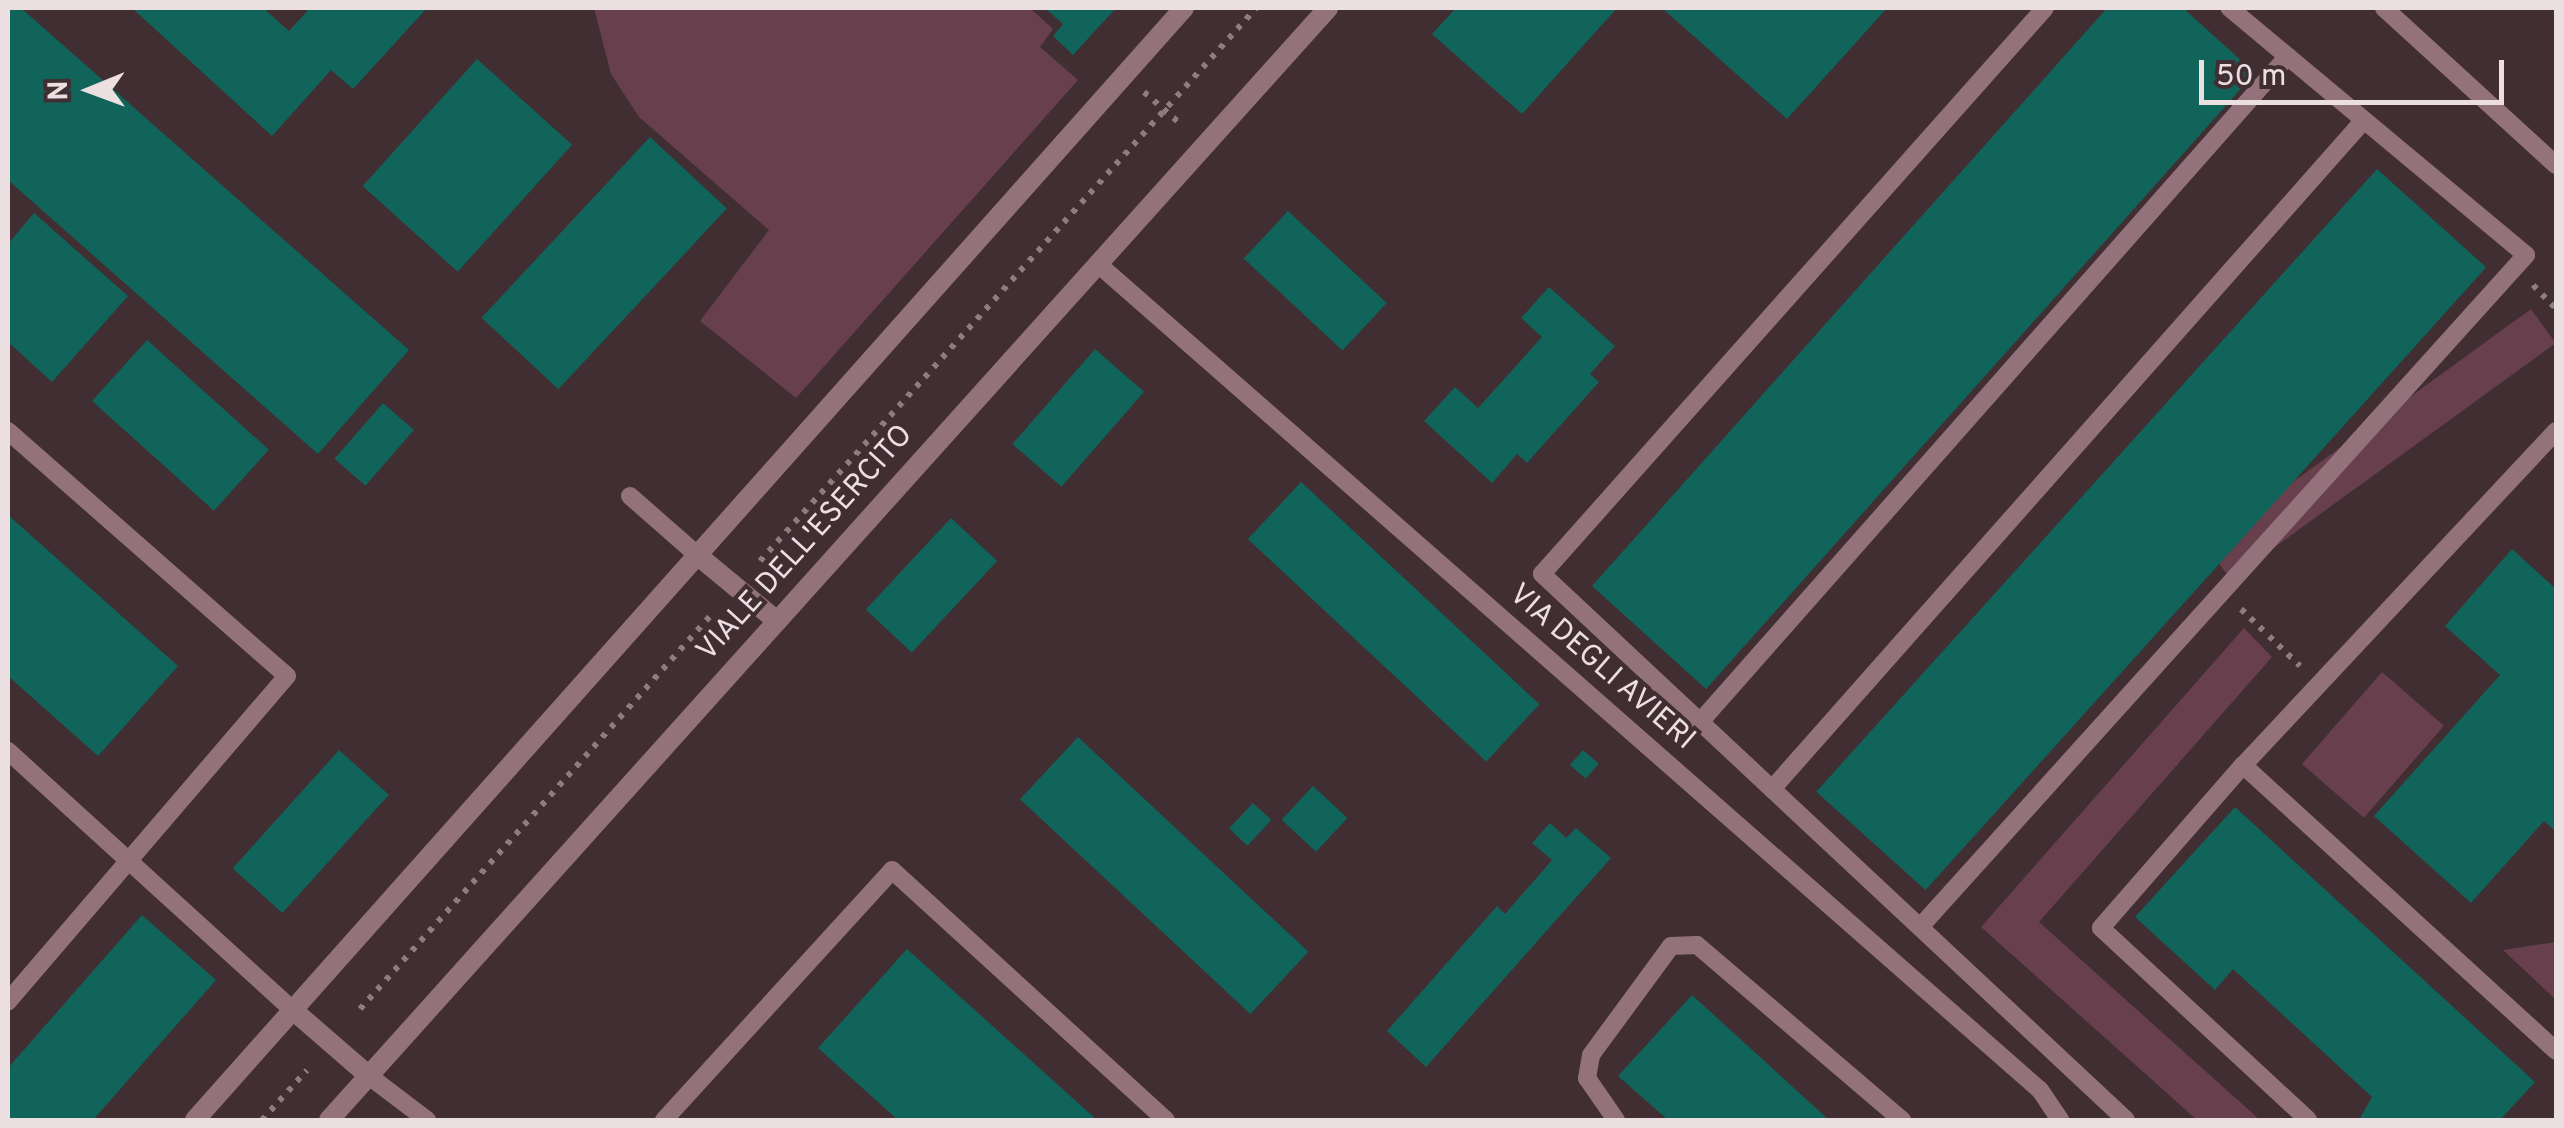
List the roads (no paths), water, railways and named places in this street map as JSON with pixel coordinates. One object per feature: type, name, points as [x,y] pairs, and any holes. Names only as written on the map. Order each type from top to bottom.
[{"type":"street","points":[[195,1120],[1184,8]]},
{"type":"street","name":"VIALE DELL'ESERCITO","points":[[329,1120],[1328,8]]},
{"type":"street","points":[[696,554],[777,621]]},
{"type":"street","points":[[294,1010],[368,1076]]},
{"type":"lane","points":[[2046,8],[1542,574],[2126,1120]]},
{"type":"lane","points":[[1920,928],[2526,255],[2230,8]]},
{"type":"lane","points":[[2384,8],[2556,165]]},
{"type":"lane","points":[[1700,722],[2288,56]]},
{"type":"lane","points":[[1772,789],[2364,120]]},
{"type":"lane","name":"VIA DEGLI AVIERI","points":[[1098,264],[2025,1077],[2060,1120]]},
{"type":"lane","points":[[8,431],[287,676],[8,1002]]},
{"type":"lane","points":[[2308,1120],[2101,928],[2244,765],[2556,431]]},
{"type":"lane","points":[[630,496],[696,554]]},
{"type":"lane","points":[[8,751],[294,1010]]},
{"type":"lane","points":[[2244,765],[2556,1051]]},
{"type":"lane","points":[[664,1120],[892,870],[1166,1120]]},
{"type":"lane","points":[[1616,1120],[1587,1078],[1591,1055],[1671,946],[1698,945],[1902,1120]]},
{"type":"lane","points":[[368,1076],[428,1120]]}]
